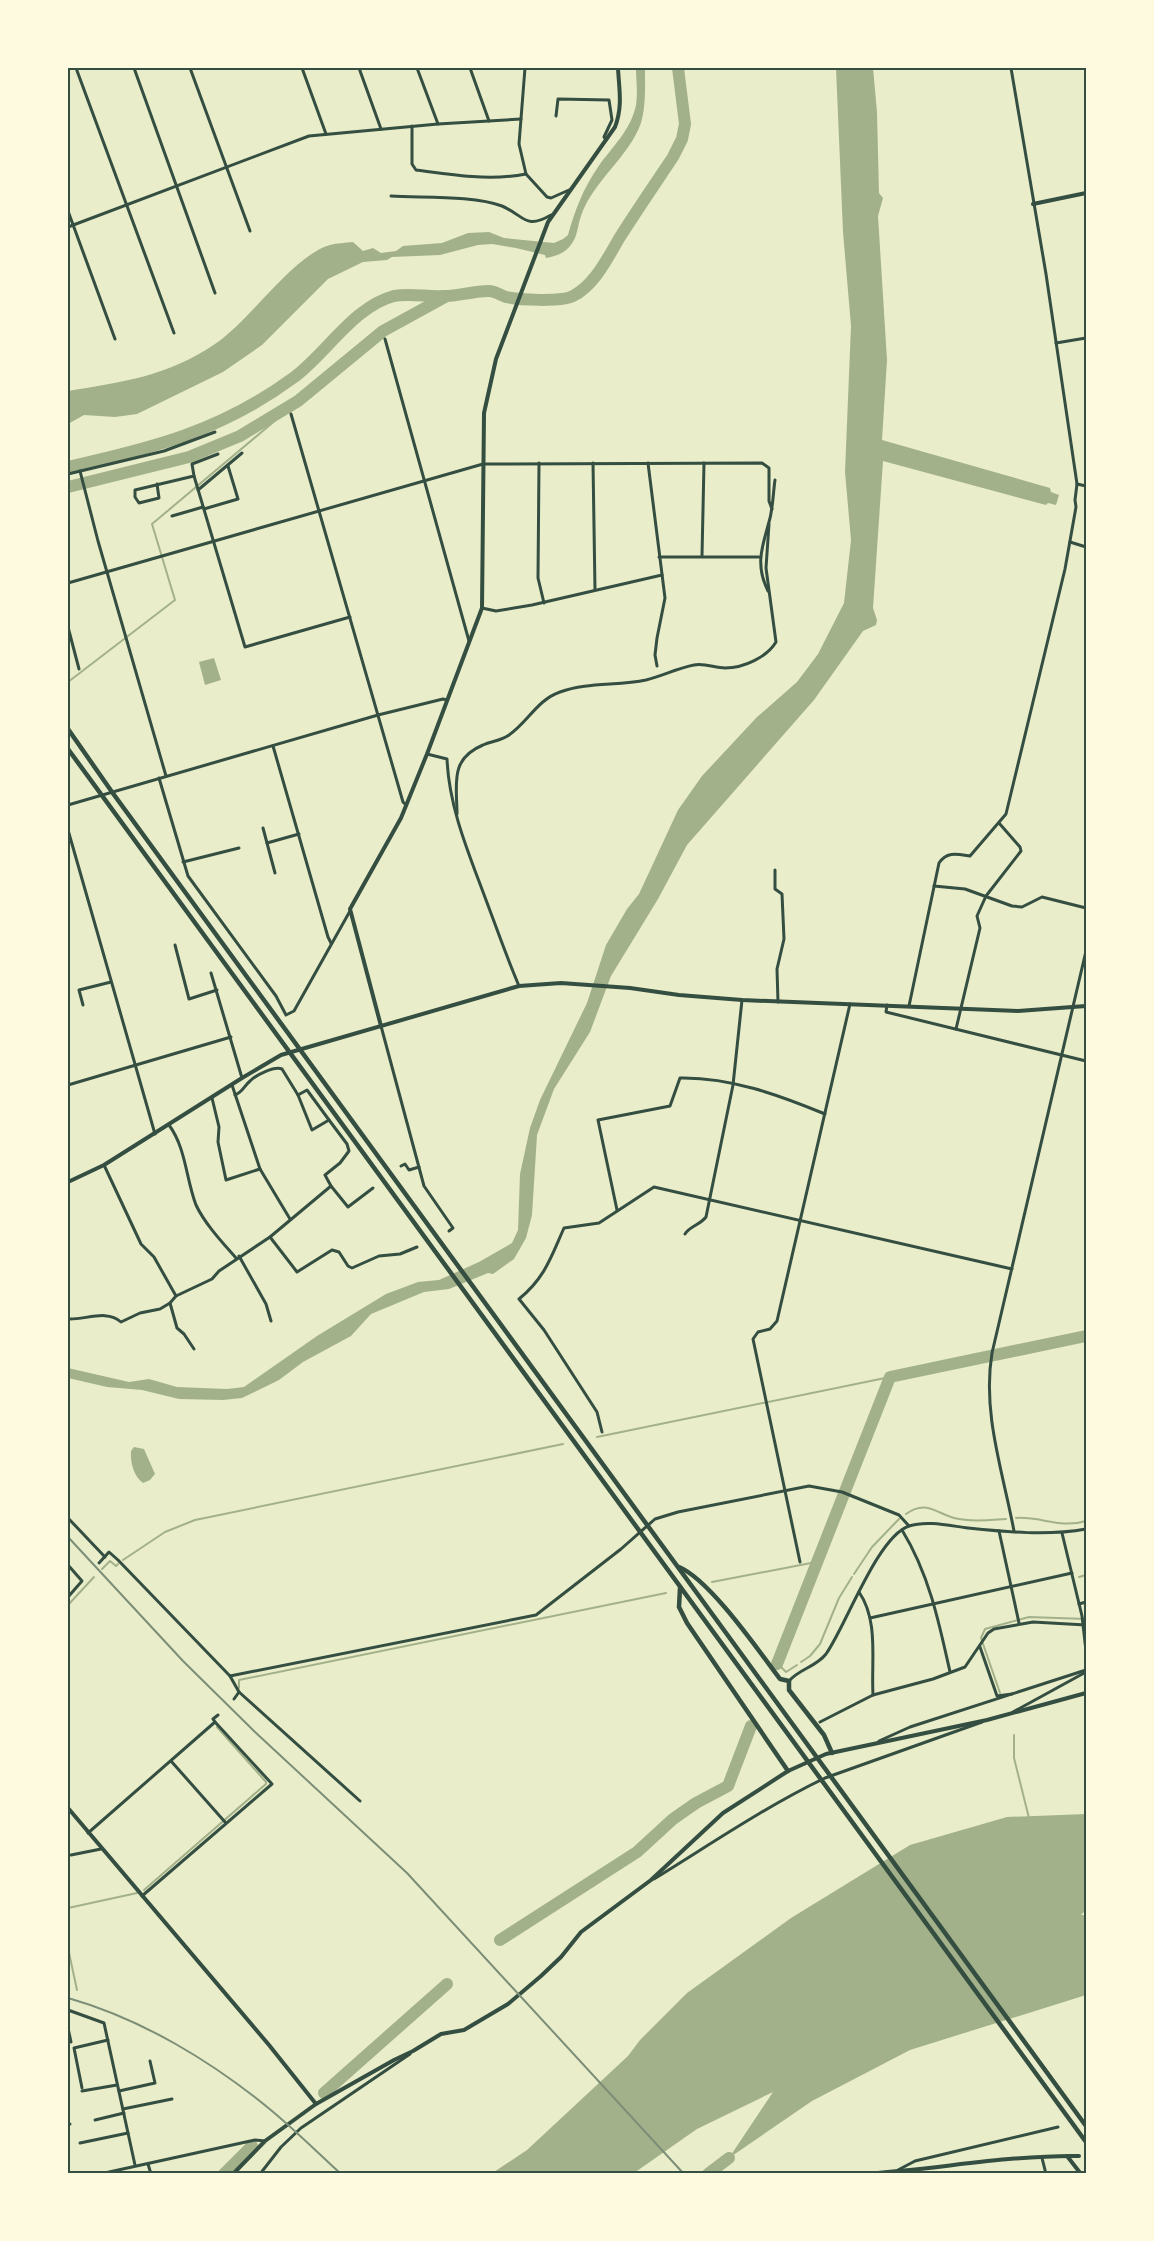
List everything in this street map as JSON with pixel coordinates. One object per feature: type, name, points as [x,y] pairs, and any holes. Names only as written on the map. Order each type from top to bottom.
[{"type":"highway","points":[[68,729],[494,1317],[1086,2126]]},
{"type":"highway","points":[[68,749],[1086,2142]]},
{"type":"highway","points":[[679,1567],[688,1571],[715,1597],[780,1679],[789,1681],[789,1690],[824,1735],[832,1753]]},
{"type":"highway","points":[[680,1587],[679,1607],[687,1623],[788,1771]]},
{"type":"main road","points":[[381,1026],[351,909],[406,805],[482,608],[484,413],[496,359],[548,222],[615,127],[620,114],[621,98],[618,68]]},
{"type":"main road","points":[[1033,204],[1086,193]]},
{"type":"main road","points":[[68,1184],[104,1165],[277,1058],[519,986],[545,983],[587,985],[742,1000],[1018,1011],[1086,1006]]},
{"type":"main road","points":[[233,2174],[265,2141],[316,2104],[441,2034],[464,2030],[508,2004],[542,1976],[581,1932],[651,1880],[723,1813],[788,1771],[832,1753],[1009,1715],[1086,1693]]},
{"type":"main road","points":[[68,1808],[316,2104]]},
{"type":"main road","points":[[1068,2156],[1081,2174]]},
{"type":"main road","points":[[861,2174],[1002,2160],[1079,2156]]},
{"type":"street","points":[[76,68],[174,333]]},
{"type":"street","points":[[134,68],[215,293]]},
{"type":"street","points":[[190,68],[250,231]]},
{"type":"street","points":[[302,68],[326,134]]},
{"type":"street","points":[[359,68],[381,129]]},
{"type":"street","points":[[417,68],[438,124]]},
{"type":"street","points":[[470,68],[489,121]]},
{"type":"street","points":[[525,68],[519,144],[526,174],[551,198],[569,190]]},
{"type":"street","points":[[909,1006],[939,863],[943,857],[952,853],[970,856],[1006,814],[1070,542],[1076,507],[1077,484],[1046,274],[1011,68]]},
{"type":"street","points":[[556,116],[558,99],[609,100],[612,120],[604,138],[606,140]]},
{"type":"street","points":[[68,227],[309,136],[521,119]]},
{"type":"street","points":[[412,126],[412,164],[416,170],[500,177],[526,174]]},
{"type":"street","points":[[390,196],[464,200],[501,206],[531,223],[538,223],[553,214]]},
{"type":"street","points":[[68,211],[115,339]]},
{"type":"street","points":[[1056,343],[1086,338]]},
{"type":"street","points":[[385,339],[470,642]]},
{"type":"street","points":[[291,414],[403,802],[406,805]]},
{"type":"street","points":[[68,474],[164,451],[215,432]]},
{"type":"street","points":[[198,489],[242,453]]},
{"type":"street","points":[[218,454],[192,464],[244,647],[350,617]]},
{"type":"street","points":[[538,463],[538,579],[544,603]]},
{"type":"street","points":[[593,463],[595,591]]},
{"type":"street","points":[[648,463],[665,598],[657,638],[655,656],[657,666]]},
{"type":"street","points":[[702,556],[704,463]]},
{"type":"street","points":[[68,583],[483,464],[766,464],[769,468],[769,501],[772,509]]},
{"type":"street","points":[[172,516],[238,499],[228,466]]},
{"type":"street","points":[[81,471],[107,571],[166,776]]},
{"type":"street","points":[[157,484],[159,498],[139,503],[135,497],[135,490],[157,484],[194,476]]},
{"type":"street","points":[[457,814],[455,779],[461,763],[481,745],[508,736],[537,706],[555,694],[575,687],[647,680],[693,665],[725,668],[758,658],[772,650],[776,642],[766,560],[775,480]]},
{"type":"street","points":[[1077,484],[1086,486]]},
{"type":"street","points":[[769,524],[760,557],[766,587],[770,595]]},
{"type":"street","points":[[1070,542],[1086,547]]},
{"type":"street","points":[[659,556],[760,557]]},
{"type":"street","points":[[482,608],[495,611],[544,603],[662,575]]},
{"type":"street","points":[[68,627],[79,669]]},
{"type":"street","points":[[68,805],[378,715],[443,699],[447,700]]},
{"type":"street","points":[[273,746],[331,943]]},
{"type":"street","points":[[427,754],[447,759],[452,802],[466,849],[519,986]]},
{"type":"street","points":[[159,778],[188,876],[276,996],[286,1015],[294,1011],[351,909]]},
{"type":"street","points":[[956,1029],[980,928],[977,916],[986,896],[1021,851],[999,823]]},
{"type":"street","points":[[263,828],[275,873]]},
{"type":"street","points":[[68,830],[155,1134]]},
{"type":"street","points":[[267,843],[299,834]]},
{"type":"street","points":[[183,862],[237,850]]},
{"type":"street","points":[[775,870],[775,889],[783,894],[784,939],[777,969],[778,1002]]},
{"type":"street","points":[[934,886],[965,889],[1012,906],[1022,907],[1041,897],[1086,908]]},
{"type":"street","points":[[175,945],[189,999],[216,990]]},
{"type":"street","points":[[1014,1531],[988,1405],[991,1359],[1086,951]]},
{"type":"street","points":[[211,973],[242,1078]]},
{"type":"street","points":[[83,1005],[79,990],[111,982]]},
{"type":"street","points":[[685,1234],[687,1230],[702,1222],[706,1217],[734,1084],[742,1000]]},
{"type":"street","points":[[800,1562],[765,1399],[754,1335],[770,1329],[777,1321],[850,1004]]},
{"type":"street","points":[[887,1005],[886,1012],[1086,1061]]},
{"type":"street","points":[[381,1026],[424,1186],[453,1228],[449,1231]]},
{"type":"street","points":[[68,1085],[231,1037]]},
{"type":"street","points":[[236,1095],[240,1094],[251,1080],[278,1067],[287,1076],[298,1095],[312,1130],[329,1120]]},
{"type":"street","points":[[617,1210],[598,1120],[670,1106],[680,1078],[734,1084],[772,1093],[825,1114]]},
{"type":"street","points":[[232,1085],[260,1169],[290,1219]]},
{"type":"street","points":[[298,1095],[307,1090],[347,1144],[349,1151],[340,1163],[325,1175],[331,1186],[348,1207],[373,1188]]},
{"type":"street","points":[[212,1098],[219,1127],[218,1142],[226,1180],[260,1169]]},
{"type":"street","points":[[169,1125],[174,1132],[197,1206],[214,1232],[237,1257],[266,1304],[271,1321]]},
{"type":"street","points":[[401,1166],[405,1164],[409,1170],[419,1167]]},
{"type":"street","points":[[104,1165],[141,1244],[154,1257],[176,1296]]},
{"type":"street","points":[[68,1184],[68,1191]]},
{"type":"street","points":[[68,1320],[110,1315],[115,1316],[121,1322],[170,1303],[176,1296],[212,1279],[237,1257],[270,1237],[331,1186]]},
{"type":"street","points":[[602,1432],[597,1412],[544,1330],[519,1299],[535,1286],[544,1272],[564,1228],[599,1223],[654,1187],[1012,1269]]},
{"type":"street","points":[[270,1237],[297,1272],[332,1250],[339,1252],[348,1266],[352,1268],[379,1256],[400,1254],[417,1247]]},
{"type":"street","points":[[170,1303],[177,1328],[194,1349]]},
{"type":"street","points":[[230,1676],[536,1615],[659,1517],[669,1514],[809,1486],[844,1493],[899,1515],[909,1526]]},
{"type":"street","points":[[68,1518],[105,1557]]},
{"type":"street","points":[[789,1681],[824,1656],[858,1592],[890,1543],[909,1526],[930,1524],[999,1531],[1062,1533],[1086,1529]]},
{"type":"street","points":[[902,1530],[923,1570],[934,1604],[950,1672]]},
{"type":"street","points":[[999,1531],[1019,1623]]},
{"type":"street","points":[[1062,1533],[1085,1625],[1086,1651]]},
{"type":"street","points":[[99,1563],[109,1552],[118,1560],[230,1676],[239,1692],[360,1801]]},
{"type":"street","points":[[68,1565],[82,1581],[68,1597]]},
{"type":"street","points":[[870,1618],[1072,1573]]},
{"type":"street","points":[[858,1592],[864,1599],[870,1618],[873,1695]]},
{"type":"street","points":[[1079,1604],[1086,1602]]},
{"type":"street","points":[[820,1722],[873,1695],[933,1679],[965,1667],[988,1633],[994,1629],[1033,1622],[1085,1625]]},
{"type":"street","points":[[980,1647],[997,1696],[1016,1694]]},
{"type":"street","points":[[875,1744],[910,1727],[1086,1671]]},
{"type":"street","points":[[1009,1715],[1086,1671]]},
{"type":"street","points":[[234,1699],[239,1692]]},
{"type":"street","points":[[142,1896],[225,1822],[272,1784],[215,1722],[213,1719],[218,1714]]},
{"type":"street","points":[[651,1880],[748,1818],[802,1789],[963,1731],[987,1720]]},
{"type":"street","points":[[87,1833],[215,1722]]},
{"type":"street","points":[[171,1760],[225,1822]]},
{"type":"street","points":[[71,1855],[101,1849]]},
{"type":"street","points":[[68,2011],[104,2022],[135,2165]]},
{"type":"street","points":[[68,2028],[71,2042]]},
{"type":"street","points":[[108,2040],[74,2048],[82,2089],[117,2085]]},
{"type":"street","points":[[260,2174],[281,2147],[301,2128],[413,2051]]},
{"type":"street","points":[[119,2091],[155,2083],[150,2061]]},
{"type":"street","points":[[95,2120],[172,2098]]},
{"type":"street","points":[[894,2172],[915,2161],[1058,2127]]},
{"type":"street","points":[[80,2143],[128,2133]]},
{"type":"street","points":[[100,2174],[255,2140],[265,2141]]},
{"type":"street","points":[[1032,2174],[1046,2173],[1041,2158]]},
{"type":"street","points":[[147,2163],[151,2174]]},
{"type":"shaded area","points":[[636,68],[645,68],[641,123],[628,147],[594,191],[581,216],[575,239],[562,253],[546,258],[545,255],[492,244],[478,245],[440,255],[392,257],[387,260],[363,262],[328,279],[262,345],[223,372],[137,414],[115,417],[84,415],[68,424],[68,391],[162,371],[197,355],[229,333],[301,262],[316,251],[330,245],[353,242],[363,251],[373,248],[381,253],[396,251],[403,246],[442,243],[468,233],[489,232],[504,238],[554,243],[563,239],[568,235],[588,183],[634,114],[637,100]]},
{"type":"shaded area","points":[[836,68],[873,68],[877,112],[879,193],[883,198],[878,216],[887,360],[882,440],[1050,488],[1051,492],[1059,495],[1056,505],[1048,503],[1046,505],[883,461],[873,608],[877,620],[876,625],[863,631],[814,700],[687,845],[658,899],[611,976],[590,1032],[554,1089],[537,1135],[532,1215],[526,1238],[514,1259],[493,1274],[488,1273],[449,1289],[424,1292],[371,1314],[351,1336],[303,1362],[279,1380],[242,1398],[179,1399],[142,1390],[107,1387],[68,1378],[68,1368],[129,1382],[149,1379],[177,1387],[227,1389],[244,1387],[317,1336],[386,1294],[418,1282],[439,1280],[479,1262],[512,1243],[518,1230],[520,1174],[530,1128],[540,1100],[587,1003],[606,945],[627,909],[639,894],[678,810],[702,776],[757,717],[797,682],[818,654],[844,603],[851,540],[845,472],[851,326],[843,232]]},
{"type":"shaded area","points":[[214,658],[221,680],[205,685],[199,662]]},
{"type":"shaded area","points":[[134,1447],[144,1449],[155,1474],[143,1483],[137,1477],[131,1460],[131,1451]]},
{"type":"shaded area","points":[[1086,1814],[1086,1910],[1081,1915],[1086,1915],[1086,1995],[910,2050],[812,2101],[729,2158],[773,2092],[697,2129],[634,2173],[491,2174],[527,2150],[628,2056],[640,2040],[687,1993],[791,1918],[910,1845],[1007,1817]]},
{"type":"waterway","points":[[68,467],[158,444],[239,412],[293,378],[353,320],[379,301],[394,296],[450,296],[489,291],[512,298],[550,300],[567,298],[581,291],[600,270],[673,157],[682,139],[685,124],[678,68]]},
{"type":"waterway","points":[[68,487],[189,457],[240,436],[298,401],[383,331],[445,297]]},
{"type":"waterway","points":[[68,682],[175,600],[152,524],[277,419],[275,415]]},
{"type":"waterway","points":[[777,1664],[890,1377],[1086,1336]]},
{"type":"waterway","points":[[597,1437],[890,1377]]},
{"type":"waterway","points":[[123,1560],[165,1532],[195,1520],[563,1444]]},
{"type":"waterway","points":[[906,1514],[914,1509],[927,1508],[965,1520],[1006,1519]]},
{"type":"waterway","points":[[1016,1518],[1067,1524],[1086,1521]]},
{"type":"waterway","points":[[854,1574],[872,1547],[899,1519]]},
{"type":"waterway","points":[[102,1569],[110,1561],[116,1566],[118,1564]]},
{"type":"waterway","points":[[712,1582],[811,1563],[816,1564]]},
{"type":"waterway","points":[[1079,1577],[1086,1575]]},
{"type":"waterway","points":[[68,1605],[94,1577]]},
{"type":"waterway","points":[[801,1662],[810,1656],[820,1644],[839,1598],[852,1577]]},
{"type":"waterway","points":[[239,1688],[239,1680],[666,1593]]},
{"type":"waterway","points":[[1000,1693],[981,1638],[985,1629],[1029,1617],[1086,1619]]},
{"type":"waterway","points":[[777,1663],[786,1672],[797,1665]]},
{"type":"waterway","points":[[500,1940],[637,1852],[673,1819],[696,1803],[728,1786],[751,1726]]},
{"type":"waterway","points":[[144,1890],[266,1784],[217,1727]]},
{"type":"waterway","points":[[1014,1735],[1014,1758],[1029,1818]]},
{"type":"waterway","points":[[68,1908],[137,1893]]},
{"type":"waterway","points":[[68,1948],[77,1990]]},
{"type":"waterway","points":[[324,2093],[447,1984]]},
{"type":"waterway","points":[[224,2174],[252,2146]]},
{"type":"waterway","points":[[708,2174],[729,2158]]},
{"type":"railway","points":[[68,1537],[183,1661],[255,1732],[407,1873],[684,2174]]},
{"type":"railway","points":[[68,1998],[150,2030],[201,2059],[272,2111],[341,2174]]}]
